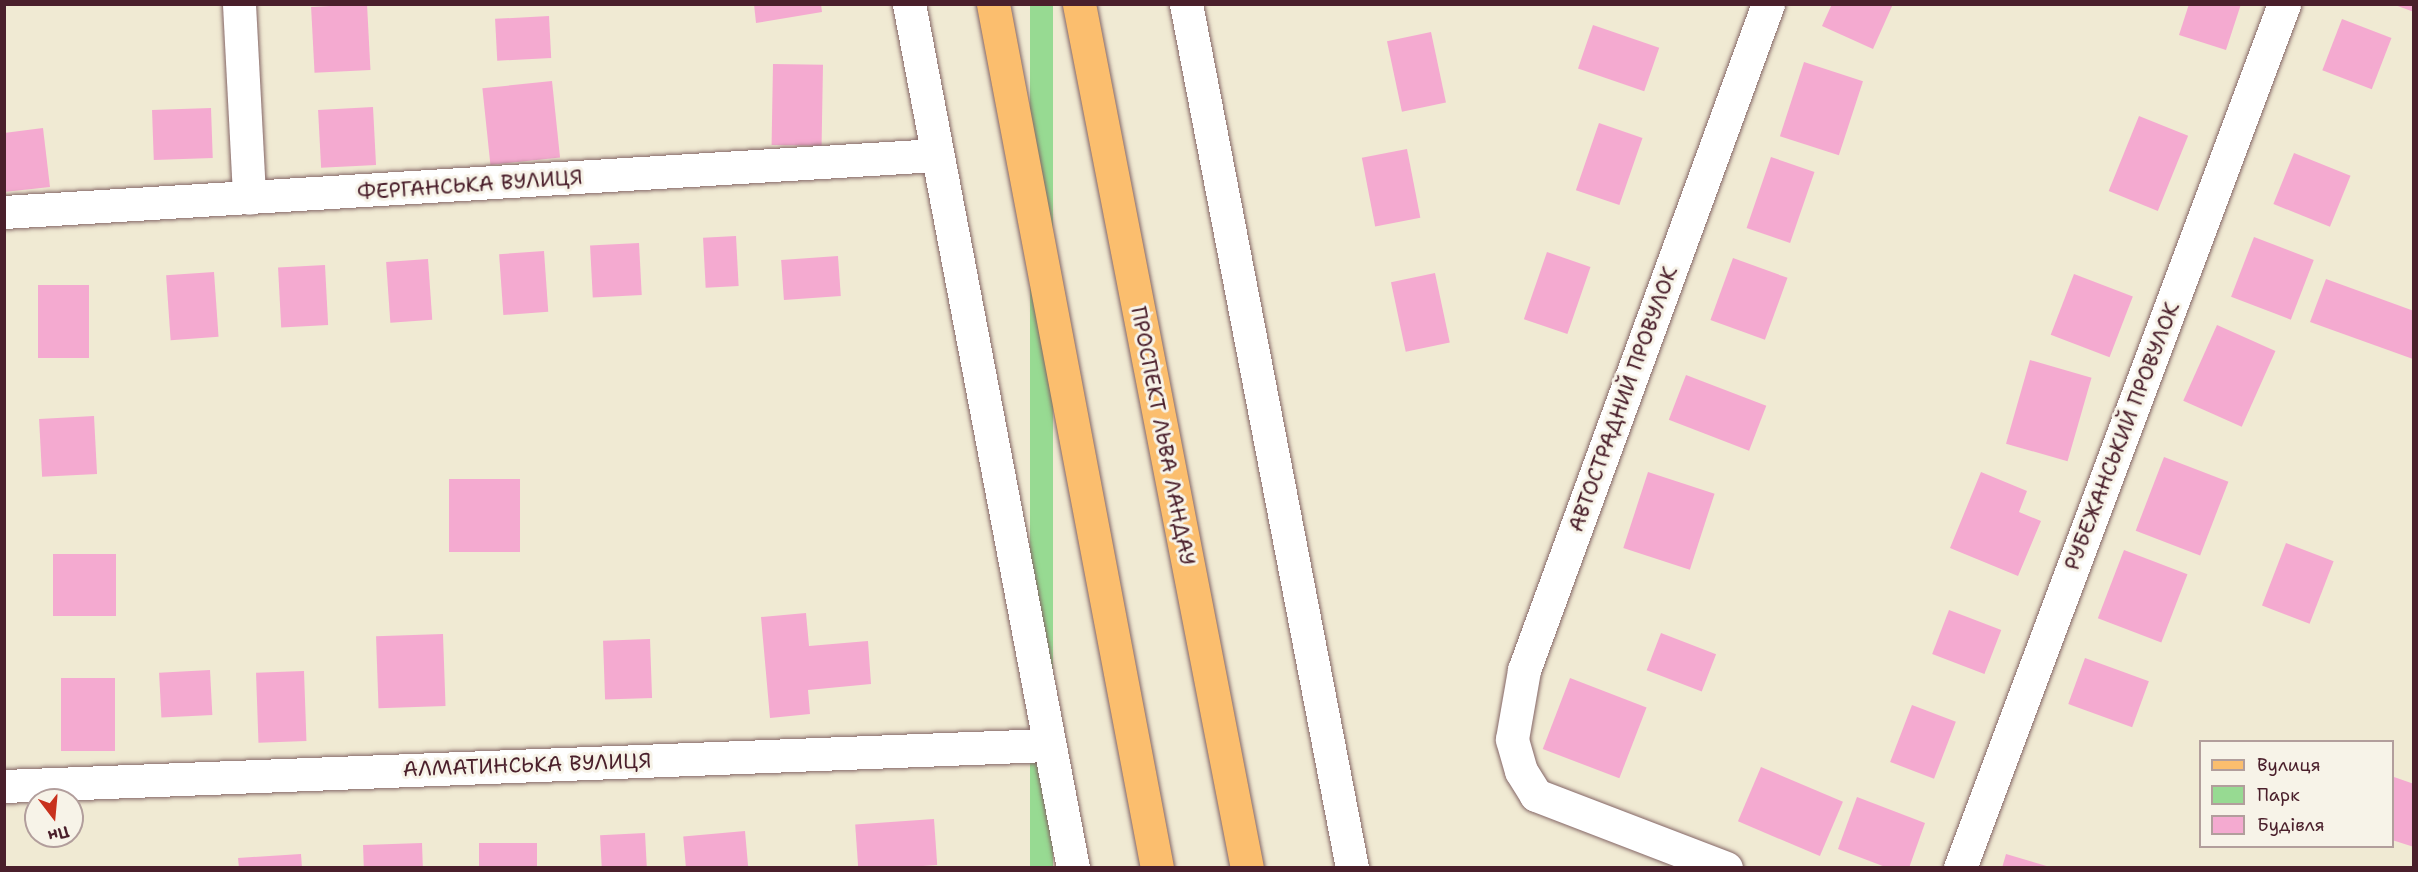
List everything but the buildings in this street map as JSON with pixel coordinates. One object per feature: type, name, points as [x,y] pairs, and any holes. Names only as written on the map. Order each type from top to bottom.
[{"type":"main road","points":[[993,4],[1156,867]]},
{"type":"main road","name":"ПРОСПЕКТ ЛЬВА ЛАНДАУ","points":[[1079,4],[1247,867]]},
{"type":"street","points":[[239,4],[249,198]]},
{"type":"street","points":[[909,4],[1073,867]]},
{"type":"street","points":[[1186,4],[1352,867]]},
{"type":"street","name":"АВТОСТРАДНИЙ ПРОВУЛОК","points":[[1726,867],[1536,795],[1521,771],[1512,739],[1524,670],[1768,4]]},
{"type":"street","name":"РУБЕЖАНСЬКИЙ ПРОВУЛОК","points":[[1960,867],[2284,4]]},
{"type":"street","name":"ФЕРГАНСЬКА ВУЛИЦЯ","points":[[4,212],[936,155]]},
{"type":"street","name":"АЛМАТИНСЬКА ВУЛИЦЯ","points":[[4,786],[1049,745]]},
{"type":"green space","points":[[1030,5],[1053,5],[1053,868],[1030,868]]}]
